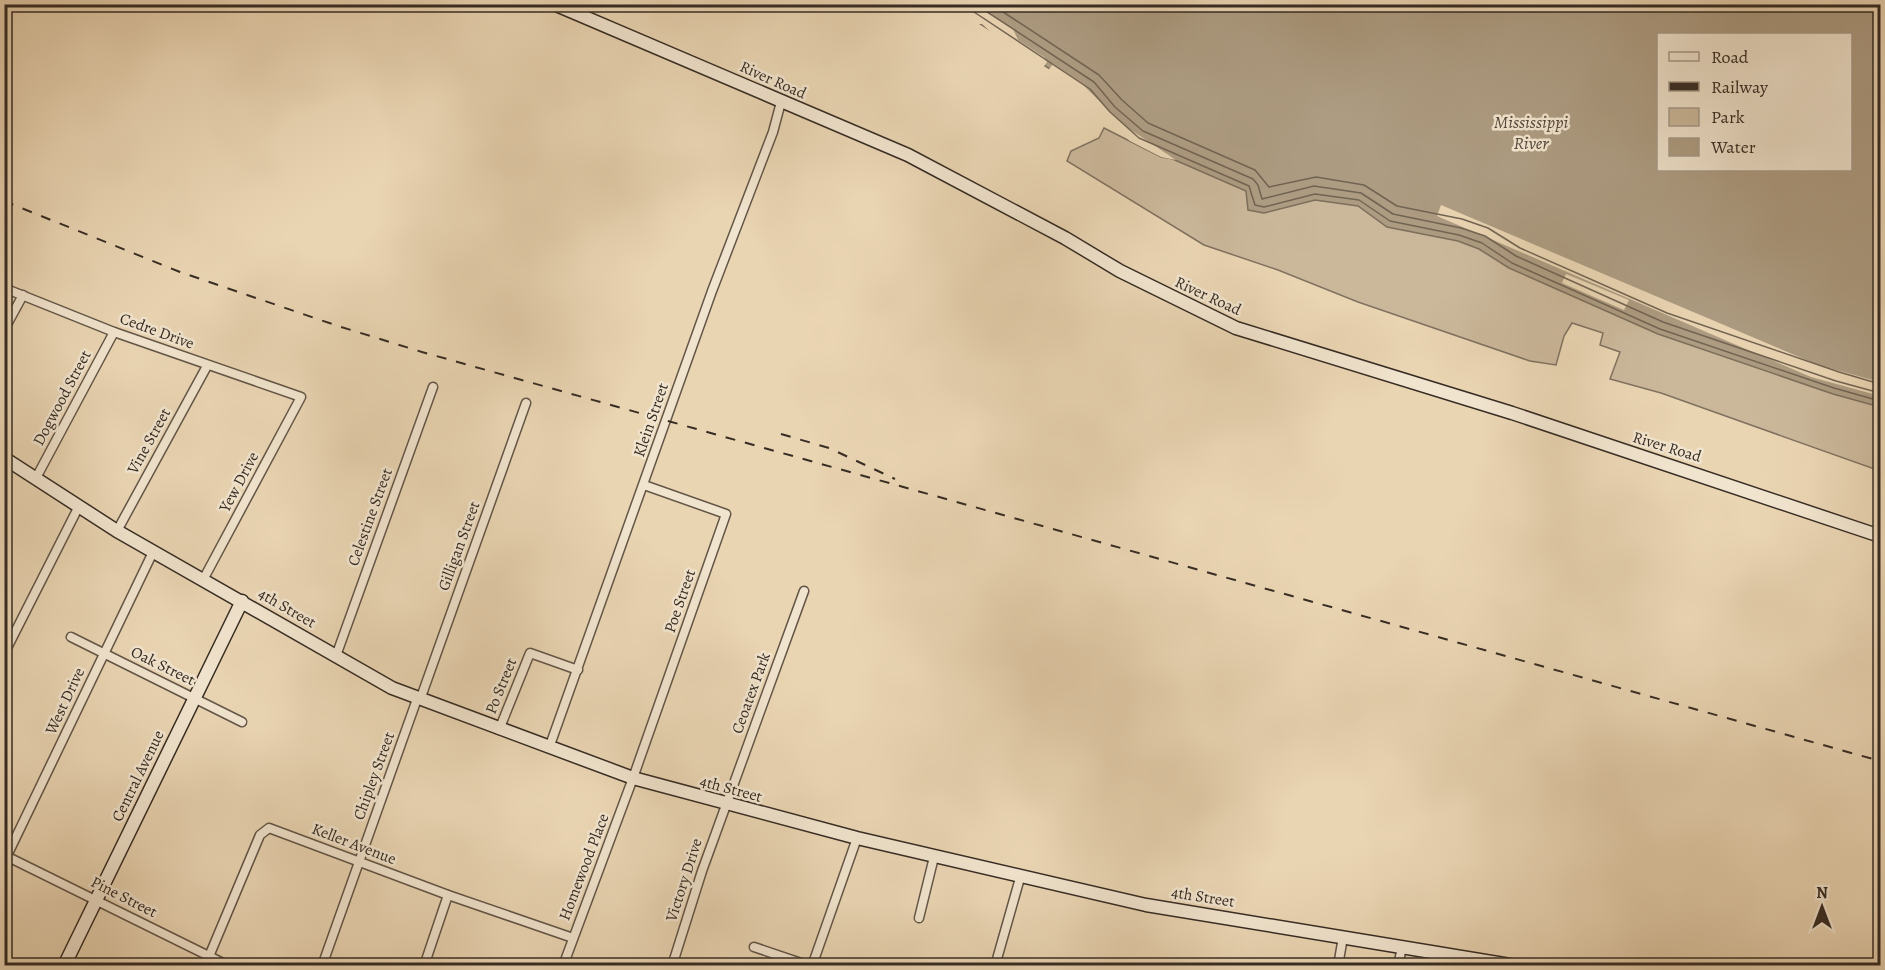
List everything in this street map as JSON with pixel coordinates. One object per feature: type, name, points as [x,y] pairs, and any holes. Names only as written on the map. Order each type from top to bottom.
[{"type":"main road","name":"River Road","points":[[554,4],[908,155],[1065,238],[1120,271],[1236,328],[1512,413],[1881,536]]},
{"type":"main road","name":"4th Street","points":[[8,460],[153,552],[336,656],[418,699],[633,778],[857,838],[1020,878],[1146,905],[1515,965]]},
{"type":"main road","name":"Central Avenue","points":[[64,966],[242,601]]},
{"type":"street","name":"Klein Street","points":[[549,748],[712,291],[773,132],[781,102]]},
{"type":"street","name":"Cedre Drive","points":[[4,288],[114,332],[301,398]]},
{"type":"street","points":[[4,330],[23,295]]},
{"type":"street","name":"Dogwood Street","points":[[36,478],[114,332]]},
{"type":"street","name":"Vine Street","points":[[117,531],[207,366]]},
{"type":"street","name":"Celestine Street","points":[[336,656],[433,387]]},
{"type":"street","name":"Yew Drive","points":[[203,580],[301,398]]},
{"type":"street","name":"Gilligan Street","points":[[418,699],[526,403]]},
{"type":"street","points":[[4,475],[8,460]]},
{"type":"street","name":"Poe Street","points":[[633,778],[726,514],[644,485]]},
{"type":"street","points":[[4,654],[79,506]]},
{"type":"street","name":"West Drive","points":[[5,858],[153,552]]},
{"type":"street","name":"Ceoatex Park","points":[[726,804],[804,591]]},
{"type":"street","name":"Oak Street","points":[[71,637],[242,722]]},
{"type":"street","name":"Po Street","points":[[499,730],[530,653],[578,670]]},
{"type":"street","name":"Chipley Street","points":[[322,966],[418,699]]},
{"type":"street","name":"Homewood Place","points":[[563,966],[633,778]]},
{"type":"street","name":"Victory Drive","points":[[672,966],[726,804]]},
{"type":"street","name":"Keller Avenue","points":[[205,966],[260,835],[264,830],[276,829],[448,895],[573,938]]},
{"type":"street","points":[[754,947],[811,966],[857,838]]},
{"type":"street","points":[[919,918],[934,856]]},
{"type":"street","name":"Pine Street","points":[[5,858],[230,966]]},
{"type":"street","points":[[995,966],[1020,878]]},
{"type":"street","points":[[424,966],[448,895]]},
{"type":"street","points":[[1338,966],[1343,937]]},
{"type":"street","points":[[1398,966],[1402,947]]},
{"type":"green space","points":[[1104,128],[1161,157],[1311,179],[1450,236],[1880,399],[1880,471],[1661,393],[1610,379],[1620,352],[1600,345],[1603,333],[1572,323],[1564,336],[1556,365],[1530,361],[1358,302],[1278,270],[1204,245],[1067,161],[1071,151],[1099,138]]},
{"type":"water","name":"Mississippi River","points":[[951,5],[1880,5],[1880,407],[1833,394],[1658,334],[1509,268],[1479,249],[1458,241],[1387,227],[1358,206],[1315,200],[1264,213],[1248,210],[1246,191],[1136,143],[1087,93]]},
{"type":"pier","points":[[948,4],[965,8],[969,5],[979,5],[1013,29],[1018,40],[1044,57],[1047,62],[1042,69],[1000,41],[982,24],[974,24]]},
{"type":"pier","points":[[1053,64],[1080,82],[1125,126],[1176,160],[1161,157],[1130,141],[1103,118],[1085,96],[1047,72]]},
{"type":"pier","points":[[1441,205],[1818,365],[1880,382],[1880,396],[1811,377],[1437,216]]},
{"type":"pier","points":[[1566,274],[1629,300],[1624,310],[1562,283]]},
{"type":"railway","points":[[4,201],[180,272],[422,352],[1880,761]]},
{"type":"railway","points":[[781,434],[829,448],[895,479]]}]
